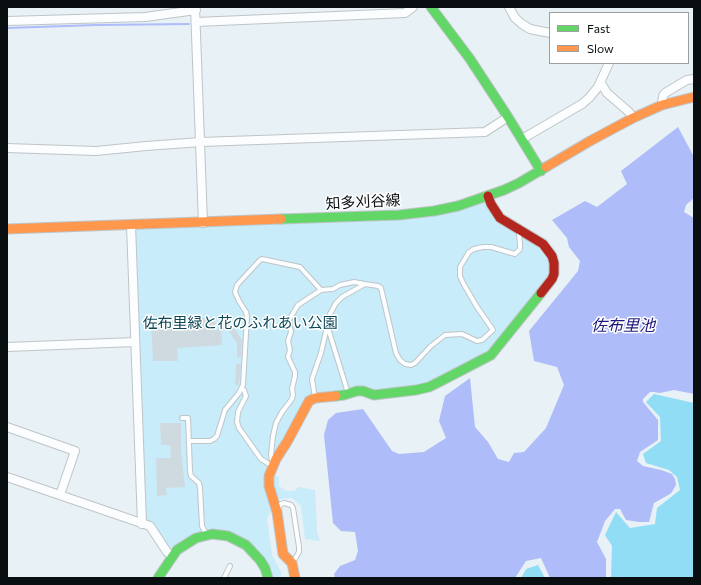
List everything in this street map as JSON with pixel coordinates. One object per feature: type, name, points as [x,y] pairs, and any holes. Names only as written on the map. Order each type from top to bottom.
[{"type":"street","points":[[196,22],[405,13],[413,7]]},
{"type":"street","points":[[431,7],[470,59],[541,171]]},
{"type":"street","points":[[509,7],[515,18],[522,24],[530,29],[549,33]]},
{"type":"street","points":[[7,21],[145,17],[196,8],[203,223]]},
{"type":"street","points":[[522,139],[582,104],[594,93],[601,83],[609,64]]},
{"type":"street","points":[[662,105],[663,96],[665,93],[687,80],[694,79]]},
{"type":"street","points":[[601,83],[608,93],[629,112],[633,118]]},
{"type":"street","name":"知多刈谷線","points":[[7,230],[398,215],[434,211],[458,206],[488,196],[519,183],[590,141],[633,118],[662,105],[694,98]]},
{"type":"street","points":[[7,148],[96,151],[200,142],[485,132],[508,117]]},
{"type":"street","points":[[294,578],[292,563],[283,554],[276,509],[268,486],[269,476],[274,464],[309,401],[315,398],[363,391],[374,395],[429,387],[491,355],[552,279],[554,274],[554,263],[552,256],[544,244],[500,218],[488,196]]},
{"type":"street","points":[[131,225],[142,524]]},
{"type":"street","points":[[7,347],[135,342]]},
{"type":"street","points":[[7,428],[75,450],[60,495]]},
{"type":"street","points":[[7,477],[150,526],[167,552],[172,556]]},
{"type":"street","points":[[158,578],[177,550],[189,541],[206,535],[228,536],[246,545],[260,560],[265,568],[268,578]]},
{"type":"lane","points":[[274,464],[272,460],[273,436],[276,423],[292,399],[292,389],[296,376],[296,372],[288,357],[290,350],[288,341],[291,332],[289,320],[298,305],[321,290],[333,289],[340,285],[360,282],[378,286],[381,288],[396,354],[404,364],[411,365],[445,335],[462,334],[477,341],[482,340],[493,330],[463,283],[460,276],[460,267],[469,252],[474,249],[491,247],[512,254],[517,253],[520,245],[520,229]]},
{"type":"lane","points":[[189,441],[210,441],[217,436],[225,410],[242,388],[245,374],[247,316],[235,292],[237,285],[262,259],[300,267],[321,290]]},
{"type":"lane","points":[[315,398],[312,379],[321,353],[330,314],[336,303],[342,297],[365,284]]},
{"type":"lane","points":[[326,326],[328,328],[348,394]]},
{"type":"lane","points":[[242,388],[246,396],[238,412],[237,422],[239,428],[261,459],[274,464]]},
{"type":"lane","points":[[182,418],[188,418],[190,472],[191,476],[199,483],[202,526],[206,535]]},
{"type":"lane","points":[[276,509],[284,503],[291,505],[293,508],[299,547],[297,556],[292,563]]},
{"type":"lane","points":[[224,578],[230,566]]},
{"type":"green space","name":"佐布里緑と花のふれあい公園","points":[[488,196],[491,204],[527,233],[555,268],[502,341],[429,387],[317,395],[274,455],[268,459],[265,472],[279,477],[279,486],[286,491],[294,491],[299,487],[315,490],[317,532],[320,541],[305,539],[301,506],[292,498],[278,499],[267,518],[272,555],[281,572],[281,578],[273,578],[237,535],[173,548],[168,547],[152,523],[145,519],[131,225],[399,215]]},
{"type":"shaded area","points":[[654,394],[694,403],[694,578],[611,578],[612,546],[605,535],[616,512],[630,528],[655,524],[657,508],[680,490],[677,477],[669,470],[646,463],[643,454],[661,441],[660,417],[646,402]]},
{"type":"shaded area","points":[[538,565],[545,578],[521,578],[526,569]]},
{"type":"water","name":"佐布里池","points":[[678,127],[694,157],[694,198],[686,205],[684,212],[694,218],[694,394],[674,390],[660,393],[650,392],[643,399],[643,402],[658,420],[658,440],[640,452],[637,461],[643,466],[672,474],[676,485],[672,492],[654,503],[649,522],[626,520],[620,509],[615,509],[605,521],[597,542],[606,559],[606,578],[550,578],[541,558],[526,561],[515,578],[335,578],[334,574],[340,566],[355,560],[358,551],[355,532],[341,531],[333,523],[324,435],[328,420],[336,413],[363,409],[392,451],[399,454],[424,452],[446,438],[439,421],[445,396],[470,378],[475,427],[488,442],[498,459],[509,462],[514,453],[524,452],[546,428],[564,385],[557,367],[534,361],[529,331],[578,271],[580,261],[569,247],[567,238],[552,220],[585,201],[597,207],[627,184],[621,171]]},
{"type":"building","points":[[215,318],[216,331],[221,326],[222,345],[177,348],[178,361],[153,361],[151,320]]},
{"type":"building","points":[[228,320],[242,340],[241,357],[237,357],[237,343],[224,324]]},
{"type":"building","points":[[236,364],[241,364],[239,385],[235,385]]},
{"type":"building","points":[[160,423],[181,423],[181,453],[185,487],[166,488],[167,495],[157,496],[156,458],[171,458],[170,445],[161,445]]},
{"type":"waterway","points":[[7,28],[189,24]]},
{"type":"traffic: fast","points":[[431,7],[470,59],[541,171]]},
{"type":"traffic: fast","points":[[281,219],[399,215],[434,211],[458,206],[504,190],[546,167]]},
{"type":"traffic: fast","points":[[336,396],[357,391],[363,391],[374,395],[416,390],[429,387],[441,381],[491,355],[541,293]]},
{"type":"traffic: fast","points":[[158,578],[177,550],[196,538],[212,534],[228,536],[246,545],[260,560],[265,568],[268,578]]},
{"type":"traffic: slow","points":[[546,167],[633,118],[662,105],[694,97]]},
{"type":"traffic: slow","points":[[7,229],[281,219]]},
{"type":"traffic: slow","points":[[295,578],[292,563],[283,554],[277,512],[269,486],[269,476],[276,459],[309,401],[315,398],[336,396]]},
{"type":"traffic: jam","points":[[488,196],[500,218],[543,244],[552,256],[554,263],[554,274],[541,293]]}]
